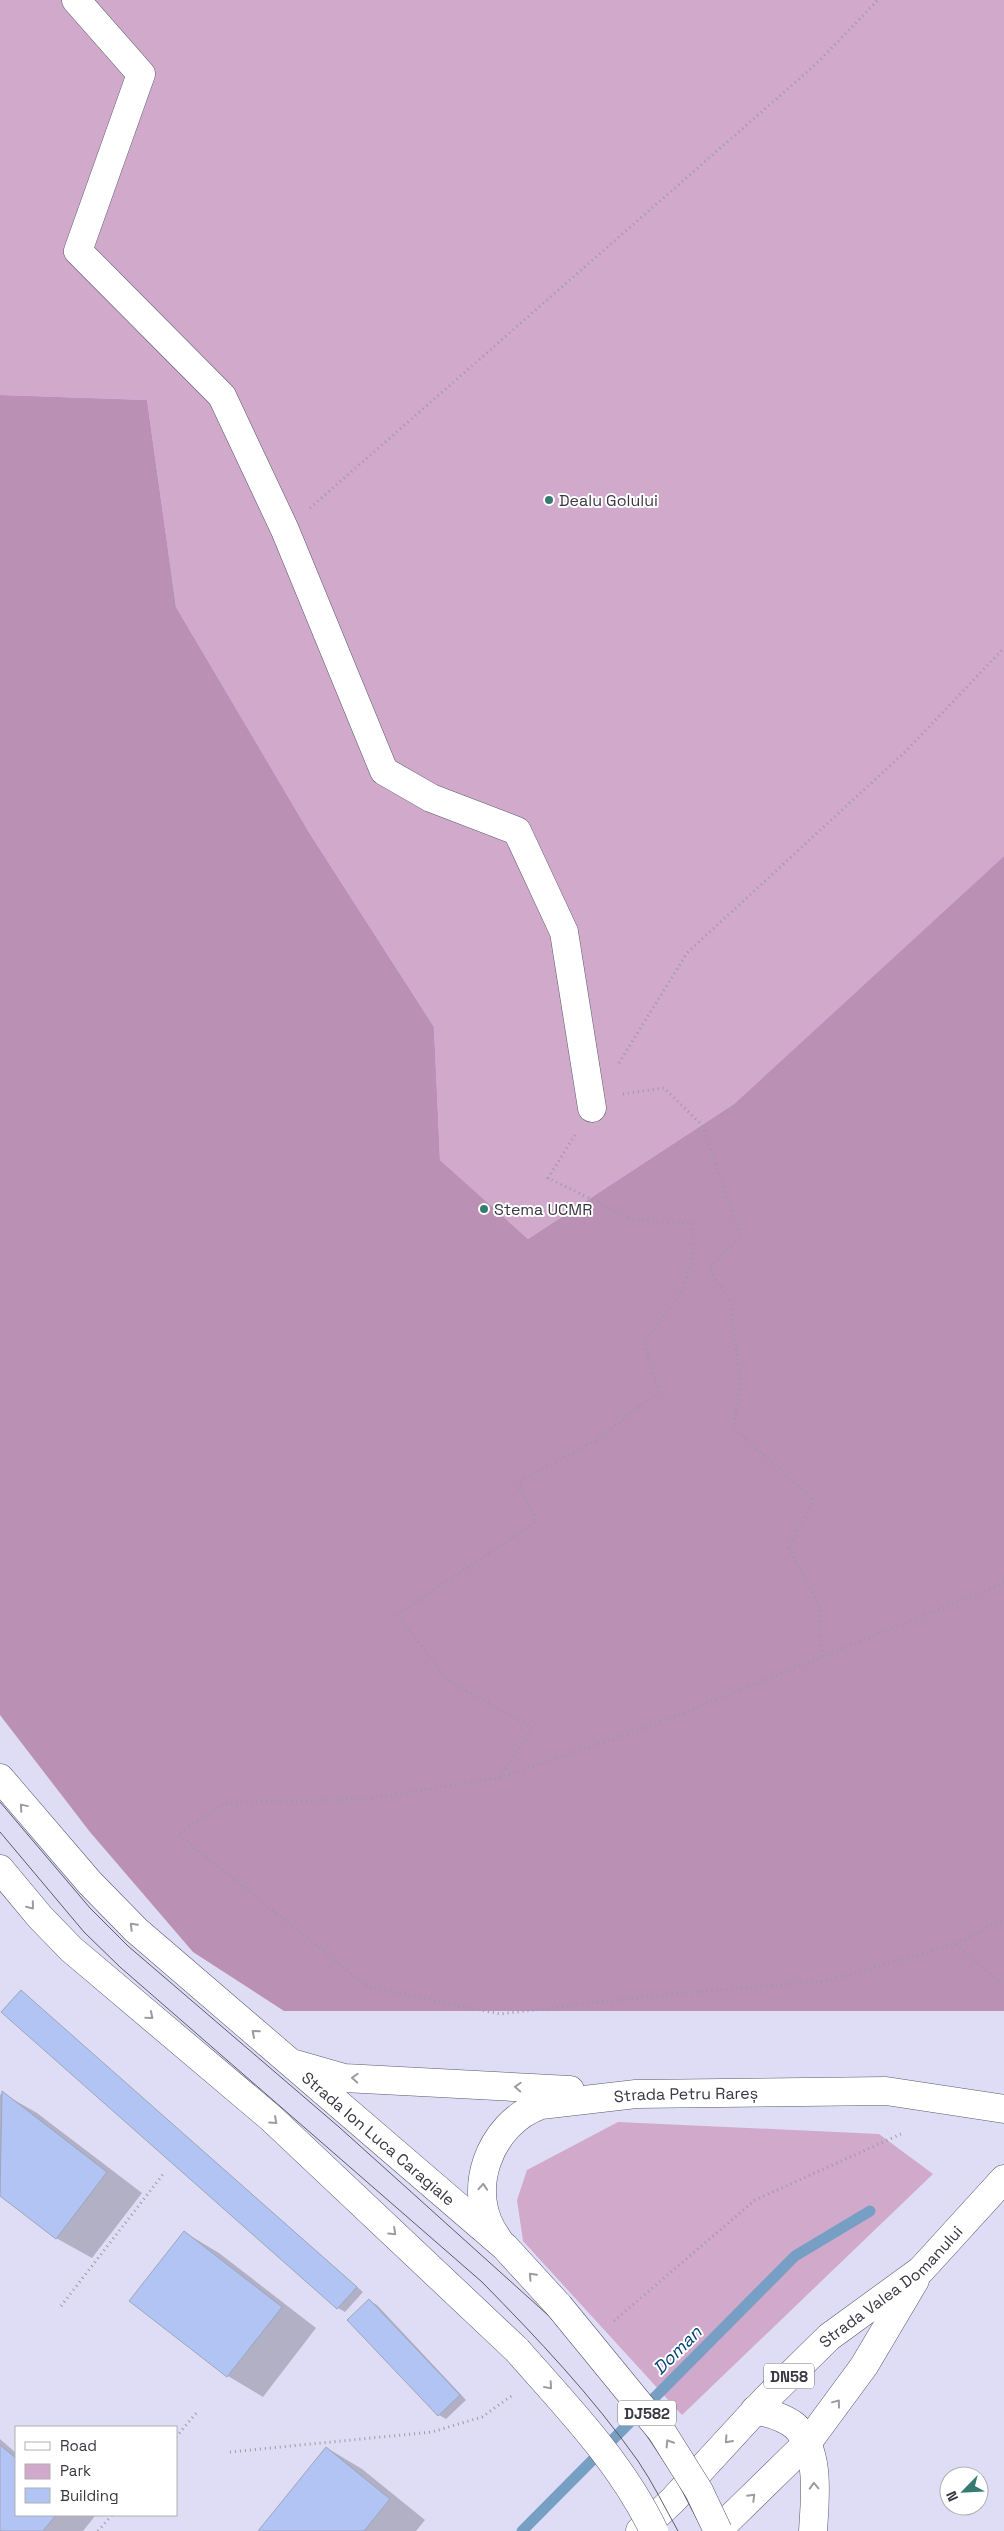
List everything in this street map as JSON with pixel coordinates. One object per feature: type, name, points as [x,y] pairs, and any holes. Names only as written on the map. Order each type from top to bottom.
[{"type":"main road","points":[[76,0],[141,74],[78,251],[222,396],[286,530],[384,771],[431,798],[518,831],[564,932],[595,1103]]},
{"type":"main road","name":"Strada Ion Luca Caragiale","points":[[0,1778],[90,1883],[136,1930],[504,2247],[559,2306],[662,2432],[699,2491],[718,2531]]},
{"type":"main road","points":[[0,1868],[40,1916],[71,1949],[271,2118],[517,2350],[595,2439],[645,2513],[654,2531]]},
{"type":"main road","points":[[287,2061],[344,2078],[636,2094]]},
{"type":"main road","name":"Strada Petru Rareș","points":[[504,2247],[492,2231],[484,2213],[482,2190],[485,2168],[494,2144],[509,2123],[528,2110],[541,2105],[636,2094],[886,2091],[1004,2109]]},
{"type":"main road","name":"Strada Valea Domanului","points":[[640,2531],[673,2500],[755,2410],[829,2337],[921,2270],[1004,2179]]},
{"type":"main road","name":"DN58","points":[[718,2531],[808,2442],[864,2366],[921,2270]]},
{"type":"main road","name":"DN58","points":[[755,2410],[774,2415],[794,2426],[808,2442]]},
{"type":"main road","points":[[808,2442],[815,2484],[813,2531]]},
{"type":"path","points":[[286,530],[815,65],[878,0]]},
{"type":"path","points":[[499,1778],[533,1728],[449,1681],[397,1615],[536,1521],[517,1483],[595,1441],[659,1392],[644,1342],[682,1291],[693,1259],[693,1224],[634,1220],[548,1178],[687,953],[906,751],[1004,648]]},
{"type":"path","points":[[595,1103],[664,1088],[702,1125],[741,1236],[709,1268],[730,1300],[740,1381],[734,1428],[814,1500],[789,1548],[819,1606],[822,1657]]},
{"type":"path","points":[[1004,1583],[661,1722],[499,1778],[365,1800],[224,1803],[178,1834],[368,1987],[500,2014],[660,1995],[826,1981],[956,1944],[1004,1919]]},
{"type":"path","points":[[956,1944],[1004,1986]]},
{"type":"path","points":[[61,2306],[164,2173]]},
{"type":"path","points":[[178,2435],[198,2410]]},
{"type":"path","points":[[98,2531],[111,2516]]},
{"type":"green space","points":[[0,0],[1004,0],[1004,856],[734,1104],[528,1239],[440,1160],[434,1027],[310,834],[176,607],[147,400],[0,395]]},
{"type":"green space","points":[[618,2122],[879,2134],[933,2174],[682,2415],[523,2241],[517,2200],[527,2170]]},
{"type":"shaded area","points":[[0,395],[147,400],[176,607],[310,834],[434,1027],[440,1160],[528,1239],[734,1104],[1004,856],[1004,2011],[284,2011],[193,1952],[90,1832],[0,1715]]},
{"type":"building","points":[[21,1990],[357,2287],[337,2309],[1,2012]]},
{"type":"building","points":[[2,2091],[107,2172],[56,2239],[0,2196]]},
{"type":"building","points":[[184,2231],[282,2307],[227,2377],[129,2301]]},
{"type":"building","points":[[369,2299],[460,2395],[438,2416],[347,2320]]},
{"type":"building","points":[[0,2445],[15,2457],[15,2516],[55,2516],[43,2531],[0,2531]]},
{"type":"building","points":[[326,2447],[390,2499],[364,2531],[258,2531]]},
{"type":"waterway","name":"Doman","points":[[522,2531],[795,2256],[870,2211]]},
{"type":"tram line","points":[[0,1802],[90,1908],[128,1946],[339,2127],[549,2316],[623,2400],[677,2481],[703,2531]]},
{"type":"tram line","points":[[0,1832],[84,1932],[120,1967],[482,2282],[503,2303],[564,2368],[620,2437],[643,2469],[678,2531]]},
{"type":"place","name":"Dealu Golului","points":[[549,500]]},
{"type":"place","name":"Stema UCMR","points":[[484,1209]]}]
